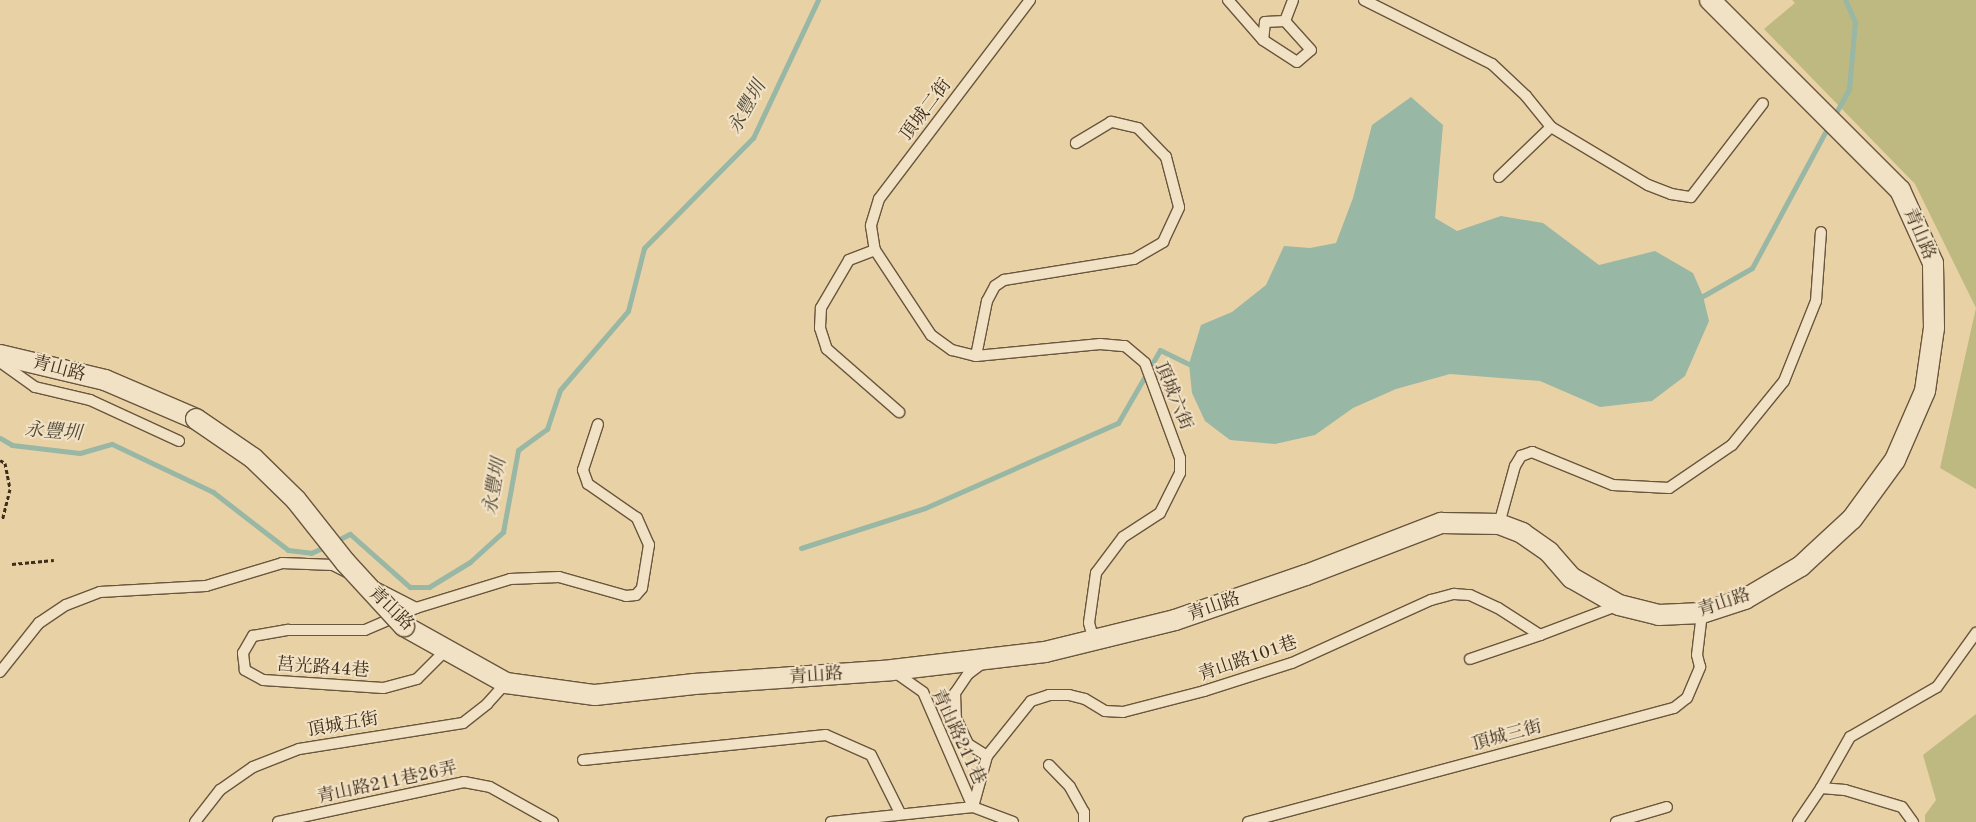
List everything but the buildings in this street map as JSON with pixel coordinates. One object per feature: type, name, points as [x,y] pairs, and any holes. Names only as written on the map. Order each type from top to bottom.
[{"type":"street","name":"青山路","points":[[0,354],[105,380],[196,419],[253,458],[296,500],[346,563],[404,626],[506,683],[595,695],[694,684],[892,670],[1045,652],[1175,620],[1306,575],[1441,523],[1499,524],[1528,538],[1549,552],[1572,578],[1619,605],[1658,615],[1702,613],[1745,599],[1801,566],[1852,519],[1895,460],[1925,392],[1934,328],[1933,263],[1900,190],[1710,0]]},
{"type":"lane","name":"頂城二街","points":[[875,250],[871,226],[879,199],[1030,0]]},
{"type":"lane","points":[[1228,0],[1264,40],[1297,62],[1311,50],[1285,21]]},
{"type":"lane","points":[[1285,21],[1293,0]]},
{"type":"lane","points":[[1364,0],[1492,64],[1526,96],[1550,127],[1648,185],[1671,194],[1691,196],[1763,102]]},
{"type":"lane","points":[[1264,40],[1265,22],[1285,21]]},
{"type":"lane","points":[[976,356],[987,301],[995,286],[1004,280],[1134,259],[1163,242],[1179,207],[1166,157],[1138,128],[1110,122],[1076,143]]},
{"type":"lane","points":[[1498,177],[1550,127]]},
{"type":"lane","points":[[1499,524],[1514,466],[1521,456],[1532,452],[1613,485],[1669,488],[1732,445],[1784,381],[1816,301],[1821,232]]},
{"type":"lane","name":"頂城六街","points":[[875,250],[931,335],[952,350],[976,356],[1100,344],[1125,346],[1145,363],[1180,458],[1180,473],[1160,513],[1123,537],[1096,573],[1089,623],[1094,641]]},
{"type":"lane","points":[[875,250],[849,260],[821,308],[820,328],[827,349],[899,412]]},
{"type":"lane","points":[[0,362],[36,387],[90,400],[179,441]]},
{"type":"lane","name":"莒光路44巷","points":[[446,650],[417,679],[383,688],[263,680],[246,670],[243,653],[253,636],[288,630],[365,630],[416,608],[510,579],[559,577],[626,596],[636,595],[642,588],[649,545],[636,518],[588,484],[583,470],[598,424]]},
{"type":"lane","points":[[0,672],[39,623],[66,605],[100,592],[206,586],[282,563],[333,565],[416,608]]},
{"type":"lane","name":"青山路101巷","points":[[973,807],[987,756],[1032,701],[1040,698],[1069,695],[1085,699],[1105,710],[1132,710],[1204,691],[1292,663],[1431,600],[1454,594],[1470,595],[1498,608],[1540,635]]},
{"type":"lane","points":[[1470,659],[1619,605]]},
{"type":"lane","name":"頂城三街","points":[[1248,822],[1674,708],[1687,698],[1700,667],[1697,655],[1702,613]]},
{"type":"lane","points":[[1798,822],[1822,788],[1850,737],[1937,688],[1976,633]]},
{"type":"lane","points":[[987,756],[968,744],[956,718],[955,693],[968,674],[988,659]]},
{"type":"lane","name":"青山路211巷","points":[[831,822],[900,813],[973,807],[923,692],[892,670]]},
{"type":"lane","name":"頂城五街","points":[[195,822],[220,790],[253,767],[299,749],[463,722],[487,704],[506,683]]},
{"type":"lane","points":[[583,760],[826,735],[872,755],[900,813]]},
{"type":"lane","points":[[1049,765],[1070,788],[1084,812],[1084,822]]},
{"type":"lane","name":"青山路211巷26弄","points":[[278,822],[464,782],[490,787],[553,822]]},
{"type":"lane","points":[[1822,788],[1845,790],[1902,807],[1913,822]]},
{"type":"lane","points":[[1616,822],[1667,806]]},
{"type":"lane","points":[[973,807],[1013,822]]},
{"type":"path","points":[[0,460],[5,463],[10,489],[2,520]]},
{"type":"path","points":[[12,564],[54,560]]},
{"type":"shaded area","points":[[1792,0],[1976,0],[1976,308],[1915,184],[1764,29],[1795,3]]},
{"type":"shaded area","points":[[1411,97],[1443,125],[1435,218],[1457,231],[1501,216],[1543,223],[1599,265],[1655,251],[1693,273],[1703,296],[1709,321],[1685,376],[1652,401],[1600,407],[1540,381],[1450,374],[1396,389],[1353,408],[1315,435],[1275,444],[1230,440],[1205,421],[1192,393],[1189,364],[1201,325],[1232,312],[1266,285],[1284,246],[1310,248],[1336,243],[1353,198],[1372,125]]},
{"type":"shaded area","points":[[1976,308],[1976,489],[1940,468]]},
{"type":"shaded area","points":[[1976,714],[1976,822],[1925,822],[1925,815],[1936,800],[1923,755]]},
{"type":"waterway","name":"永豐圳","points":[[334,542],[350,534],[410,587],[429,587],[470,562],[503,532],[518,450],[547,429],[560,390],[628,311],[644,248],[753,138],[818,0]]},
{"type":"waterway","points":[[1833,118],[1849,89],[1855,22],[1845,0]]},
{"type":"waterway","points":[[1703,296],[1752,268],[1829,125]]},
{"type":"waterway","points":[[801,548],[925,508],[1118,423],[1160,350],[1189,364]]},
{"type":"waterway","name":"永豐圳","points":[[0,438],[12,445],[80,453],[112,444],[213,492],[288,550],[311,553],[327,546]]}]
